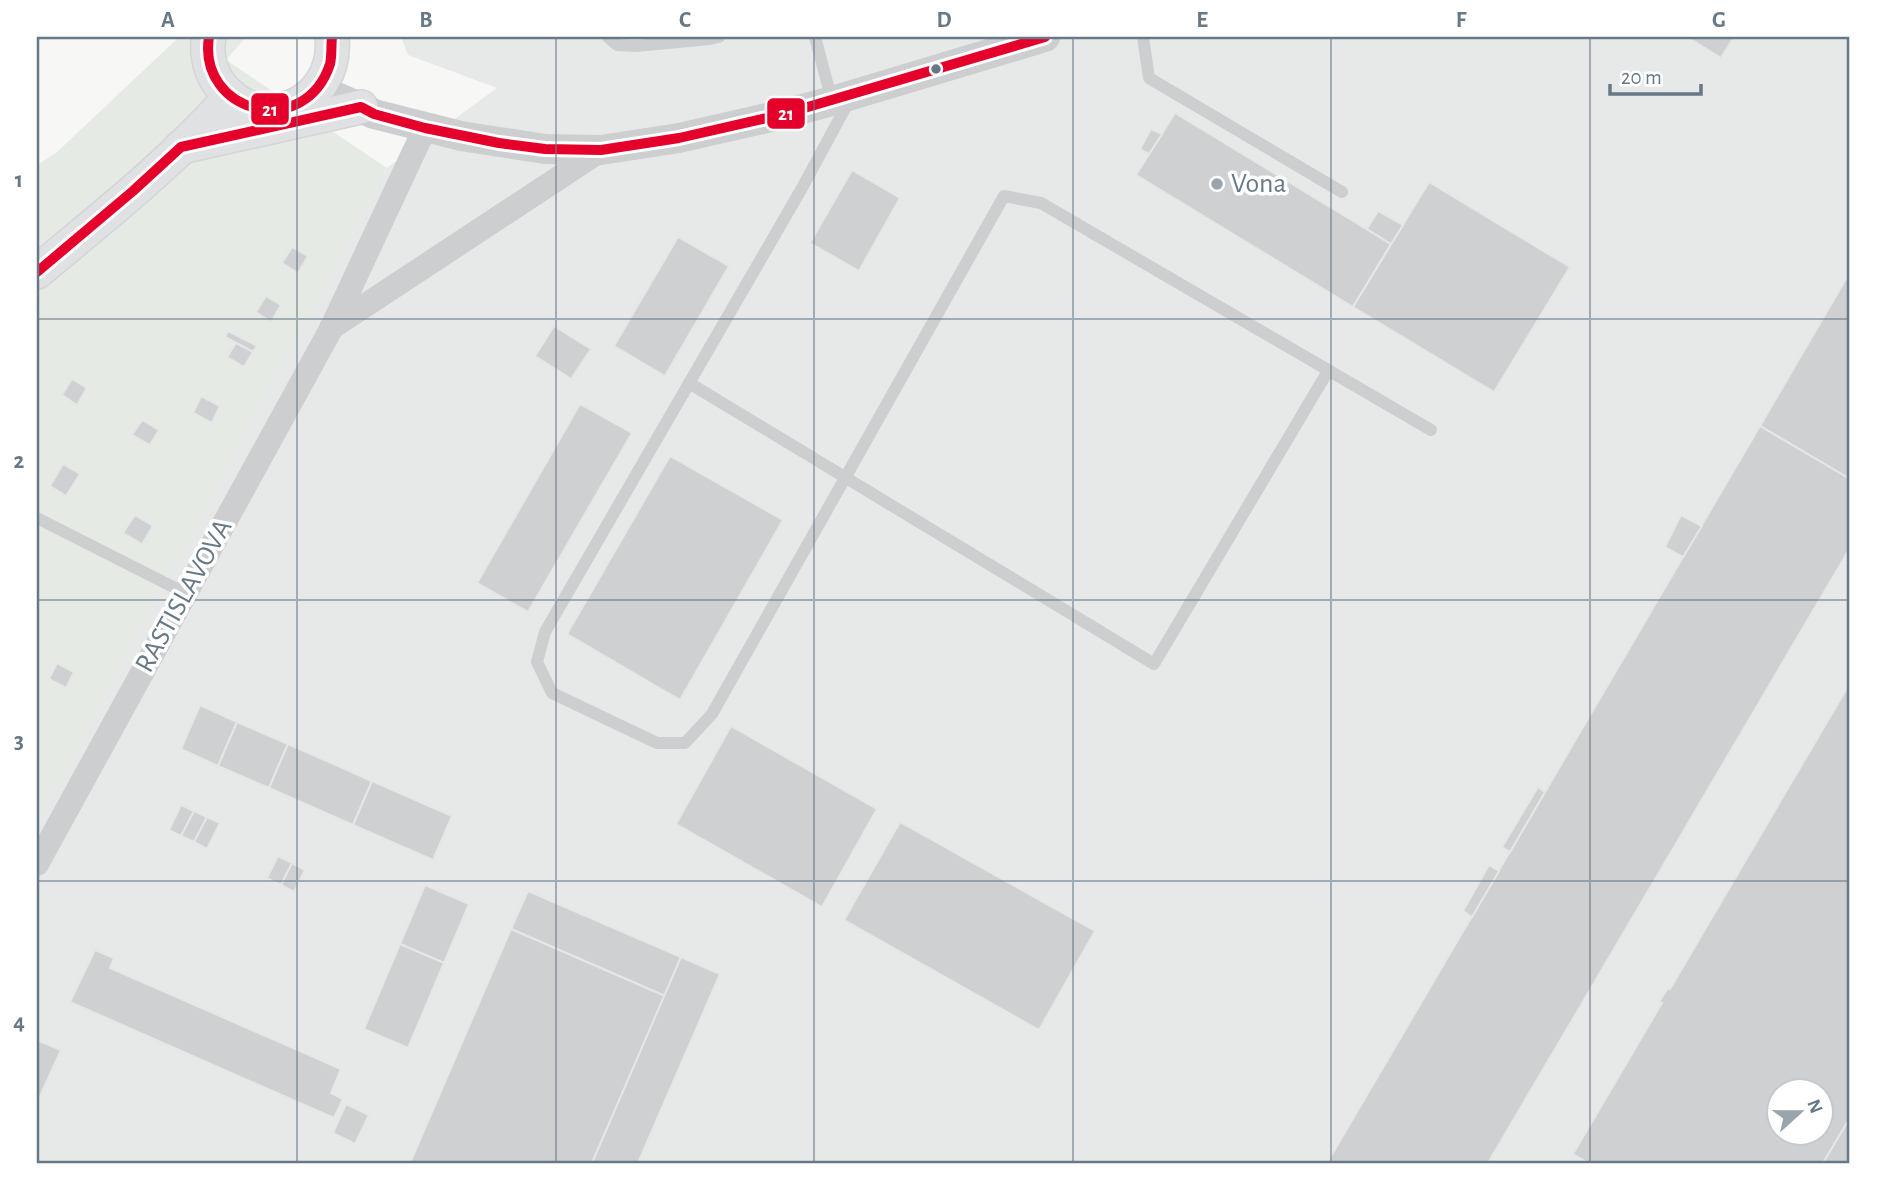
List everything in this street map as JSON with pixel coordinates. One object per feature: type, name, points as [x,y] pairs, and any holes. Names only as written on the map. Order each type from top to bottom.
[{"type":"main road","points":[[209,37],[209,59],[222,88],[247,107],[263,111],[279,110],[302,102],[320,87],[331,63],[332,37]]},
{"type":"main road","points":[[37,272],[133,191],[206,124],[231,96]]},
{"type":"main road","points":[[181,147],[362,107]]},
{"type":"street","points":[[320,87],[374,114],[425,128],[486,141],[545,149],[601,150],[679,138],[843,98],[1045,37]]},
{"type":"street","name":"RASTISLAVOVA","points":[[37,864],[331,329],[425,128]]},
{"type":"street","name":"RASTISLAVOVA","points":[[331,329],[601,150]]},
{"type":"lane","points":[[608,37],[617,45],[636,46],[719,37]]},
{"type":"lane","points":[[816,37],[843,98],[802,188],[545,632],[537,662],[552,693],[657,743],[685,743],[712,714],[1004,196],[1041,202],[1431,430]]},
{"type":"lane","points":[[1143,37],[1149,78],[1342,192]]},
{"type":"lane","points":[[689,383],[1154,664],[1328,371]]},
{"type":"lane","points":[[37,517],[186,593]]},
{"type":"shaded area","points":[[179,37],[246,37],[226,60],[387,168],[37,819],[37,165],[57,152]]},
{"type":"shaded area","points":[[401,37],[1850,37],[1850,1163],[37,1163],[37,819],[387,168],[497,88],[408,55]]},
{"type":"building","points":[[1690,37],[1734,37],[1721,58]]},
{"type":"building","points":[[1175,113],[1391,244],[1353,307],[1136,175]]},
{"type":"building","points":[[1151,129],[1162,134],[1149,154],[1140,149]]},
{"type":"building","points":[[852,170],[900,198],[859,271],[810,243]]},
{"type":"building","points":[[1429,182],[1570,267],[1494,392],[1353,307]]},
{"type":"building","points":[[1378,211],[1403,225],[1391,244],[1367,229]]},
{"type":"building","points":[[678,237],[729,266],[665,376],[614,346]]},
{"type":"building","points":[[292,247],[308,256],[298,273],[282,263]]},
{"type":"building","points":[[1850,272],[1850,479],[1760,426]]},
{"type":"building","points":[[266,296],[281,305],[271,322],[256,312]]},
{"type":"building","points":[[554,326],[591,349],[571,379],[535,356]]},
{"type":"building","points":[[228,331],[257,346],[253,352],[225,337]]},
{"type":"building","points":[[236,343],[253,352],[244,367],[227,357]]},
{"type":"building","points":[[72,379],[87,388],[77,405],[62,395]]},
{"type":"building","points":[[201,396],[220,406],[212,423],[193,413]]},
{"type":"building","points":[[580,404],[632,433],[528,612],[477,583]]},
{"type":"building","points":[[142,420],[159,430],[150,445],[132,435]]},
{"type":"building","points":[[1760,426],[1850,479],[1850,548],[1488,1163],[1327,1163]]},
{"type":"building","points":[[670,456],[783,520],[680,700],[567,634]]},
{"type":"building","points":[[63,464],[80,474],[66,496],[50,486]]},
{"type":"building","points":[[135,515],[153,526],[142,544],[123,533]]},
{"type":"building","points":[[1681,515],[1702,526],[1683,557],[1665,547]]},
{"type":"building","points":[[57,663],[74,672],[66,688],[49,679]]},
{"type":"building","points":[[1850,683],[1850,1118],[1834,1145],[1834,1078],[1764,1078],[1764,1148],[1832,1148],[1823,1163],[1588,1163],[1573,1154],[1662,1003],[1659,1002],[1668,988],[1670,989]]},
{"type":"building","points":[[200,705],[237,722],[218,766],[181,749]]},
{"type":"building","points":[[237,722],[288,744],[269,788],[218,766]]},
{"type":"building","points":[[731,726],[877,809],[822,907],[676,824]]},
{"type":"building","points":[[288,744],[372,781],[353,825],[269,788]]},
{"type":"building","points":[[372,781],[452,816],[433,860],[353,825]]},
{"type":"building","points":[[1538,787],[1545,792],[1510,852],[1502,847]]},
{"type":"building","points":[[181,805],[194,811],[181,836],[169,830]]},
{"type":"building","points":[[194,811],[207,817],[194,842],[181,836]]},
{"type":"building","points":[[207,817],[220,823],[207,849],[194,842]]},
{"type":"building","points":[[900,822],[1095,931],[1039,1030],[844,920]]},
{"type":"building","points":[[278,856],[292,863],[281,885],[267,878]]},
{"type":"building","points":[[292,863],[305,870],[294,892],[281,885]]},
{"type":"building","points":[[1489,865],[1499,871],[1472,917],[1463,911]]},
{"type":"building","points":[[425,885],[469,904],[444,963],[400,944]]},
{"type":"building","points":[[528,891],[681,957],[665,996],[511,929]]},
{"type":"building","points":[[511,929],[665,996],[592,1163],[410,1163]]},
{"type":"building","points":[[400,944],[444,963],[408,1048],[364,1029]]},
{"type":"building","points":[[95,950],[114,958],[110,968],[341,1069],[331,1093],[343,1099],[334,1118],[70,1002]]},
{"type":"building","points":[[681,957],[720,974],[638,1163],[592,1163]]},
{"type":"building","points":[[37,1040],[61,1050],[37,1103]]},
{"type":"building","points":[[346,1104],[369,1115],[355,1144],[333,1133]]},
{"type":"building","points":[[1850,1118],[1850,1163],[1823,1163]]},
{"type":"transit line","name":"21","points":[[209,37],[210,63],[219,84],[235,99],[256,108],[278,109],[299,103],[317,88],[330,64],[332,37]]},
{"type":"transit line","name":"21","points":[[37,272],[181,147],[361,107],[374,114],[425,128],[499,143],[545,149],[601,150],[679,138],[784,114],[1045,37]]},
{"type":"place","name":"Vona","points":[[1217,184]]}]
